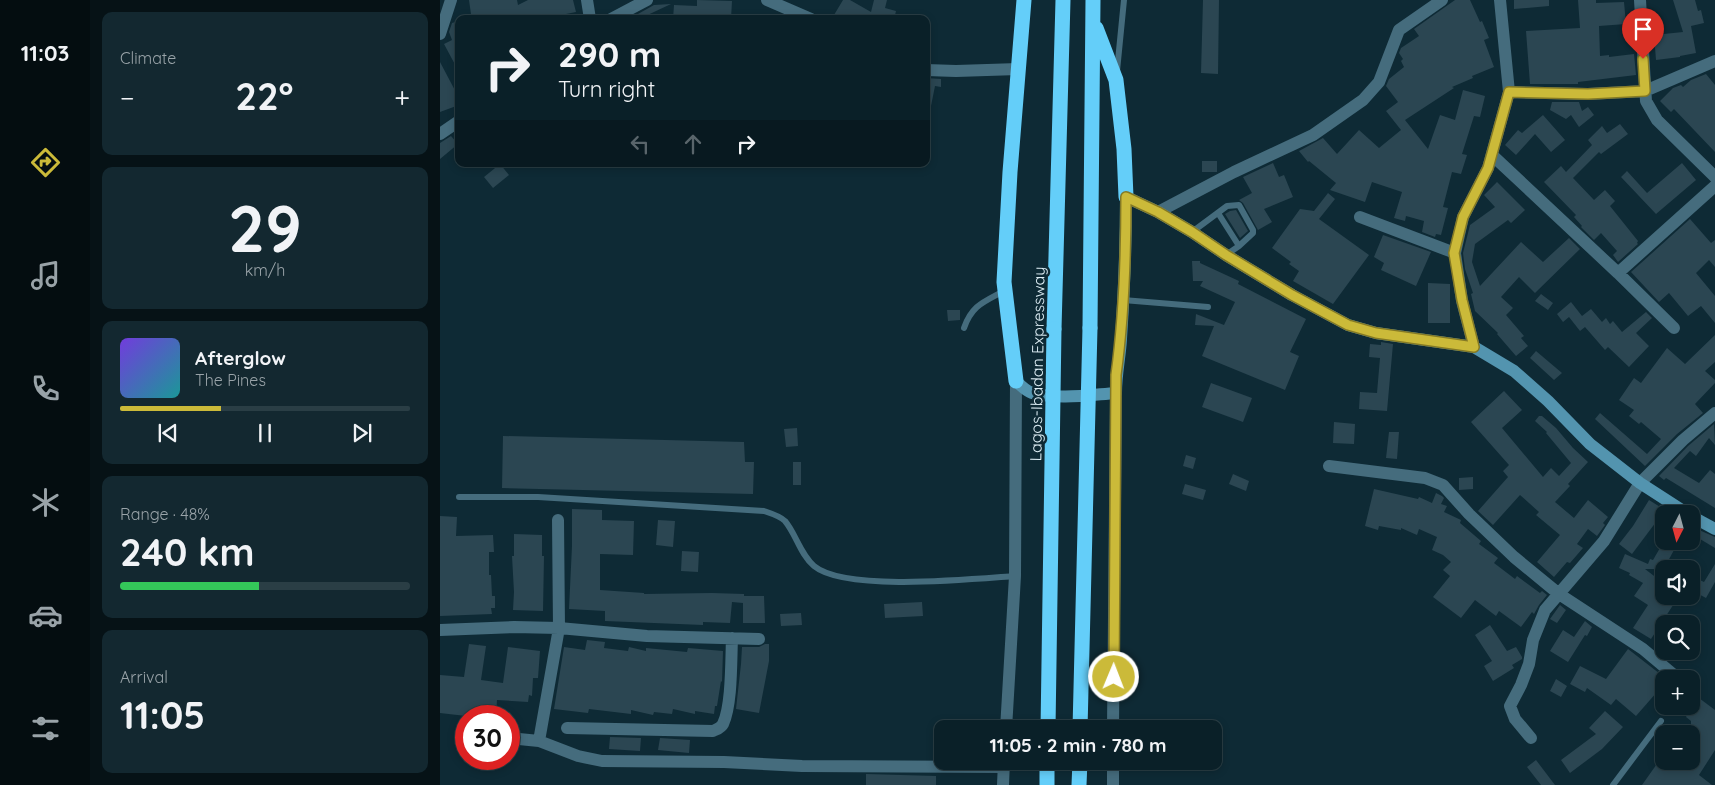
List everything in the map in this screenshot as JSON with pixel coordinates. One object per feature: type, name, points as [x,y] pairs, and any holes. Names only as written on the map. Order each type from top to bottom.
[{"type":"highway","points":[[1016,381],[1004,282],[1010,172],[1024,0]]},
{"type":"highway","name":"Lagos-Ibadan Expressway","points":[[1048,720],[1054,330],[1063,0]]},
{"type":"highway","points":[[1080,720],[1090,328],[1093,0]]},
{"type":"highway","points":[[1093,21],[1116,80],[1124,149],[1126,197]]},
{"type":"highway","points":[[1047,770],[1047,785]]},
{"type":"highway","points":[[1079,785],[1080,770]]},
{"type":"street","points":[[440,34],[451,0]]},
{"type":"street","points":[[588,0],[590,15]]},
{"type":"street","points":[[619,15],[647,0]]},
{"type":"street","points":[[767,0],[802,15]]},
{"type":"street","points":[[1158,212],[1234,172],[1313,135],[1363,100],[1379,82],[1400,30],[1442,0]]},
{"type":"street","points":[[1474,347],[1462,300],[1454,253],[1463,217],[1488,168],[1509,92],[1500,0]]},
{"type":"street","points":[[1640,0],[1646,101],[1657,120],[1715,178]]},
{"type":"street","points":[[1509,92],[1588,94],[1645,91],[1715,61]]},
{"type":"street","points":[[930,70],[1019,69]]},
{"type":"street","points":[[440,134],[455,124]]},
{"type":"street","points":[[1492,155],[1674,328]]},
{"type":"street","points":[[1618,273],[1715,186]]},
{"type":"street","points":[[1113,720],[1116,393],[1126,248],[1126,197],[1158,212],[1292,295],[1348,325],[1376,333],[1474,347],[1514,371],[1548,401],[1590,444],[1640,483],[1674,505]]},
{"type":"street","points":[[1360,216],[1454,253]]},
{"type":"street","points":[[1016,381],[1030,392],[1049,395],[1073,396],[1116,393]]},
{"type":"street","points":[[1007,720],[1015,576],[1016,381]]},
{"type":"street","points":[[1531,738],[1515,719],[1510,706],[1526,671],[1533,640],[1545,610],[1604,541],[1640,483],[1683,440],[1715,413]]},
{"type":"street","points":[[1329,466],[1425,478],[1443,485],[1469,514],[1514,557],[1559,594],[1642,649],[1668,670]]},
{"type":"street","points":[[539,741],[559,628],[558,520]]},
{"type":"street","points":[[1700,521],[1715,529]]},
{"type":"street","points":[[440,630],[514,627],[559,628],[647,636],[759,639]]},
{"type":"street","points":[[567,728],[713,731],[720,728],[723,724],[728,703],[732,638]]},
{"type":"street","points":[[520,739],[539,741],[578,756],[602,761],[724,762],[802,766],[934,765]]},
{"type":"street","points":[[1003,785],[1004,770]]},
{"type":"street","points":[[1113,770],[1113,785]]},
{"type":"lane","points":[[1116,80],[1124,0]]},
{"type":"lane","points":[[1192,232],[1227,206],[1239,205],[1253,230],[1252,235],[1226,255]]},
{"type":"lane","points":[[1218,213],[1239,246]]},
{"type":"lane","points":[[964,328],[972,311],[981,303],[1005,290]]},
{"type":"lane","points":[[1123,300],[1208,307]]},
{"type":"lane","points":[[460,497],[538,497],[764,510],[784,520],[799,547],[814,566],[831,574],[862,579],[926,583],[1015,576]]},
{"type":"lane","points":[[1613,785],[1661,721]]},
{"type":"building","points":[[469,0],[517,0],[518,5],[528,0],[573,0],[576,12],[567,15],[471,14]]},
{"type":"building","points":[[697,0],[732,1],[731,15],[673,15],[674,5],[697,6]]},
{"type":"building","points":[[843,0],[850,0],[871,12],[874,0],[887,0],[885,8],[896,11],[895,15],[834,15]]},
{"type":"building","points":[[1203,0],[1219,0],[1218,74],[1201,73]]},
{"type":"building","points":[[1455,0],[1470,0],[1489,38],[1484,40],[1494,67],[1452,87],[1454,88],[1405,120],[1428,149],[1440,115],[1455,120],[1463,90],[1485,96],[1480,117],[1474,116],[1462,154],[1467,155],[1461,174],[1452,172],[1443,207],[1448,208],[1441,235],[1436,234],[1435,237],[1422,232],[1424,221],[1406,216],[1405,221],[1394,218],[1402,192],[1372,182],[1365,202],[1330,190],[1336,183],[1308,162],[1299,151],[1323,138],[1337,154],[1359,130],[1379,148],[1401,130],[1386,111],[1398,102],[1386,86],[1389,79],[1404,67],[1401,61],[1403,59],[1399,53],[1401,48],[1419,36],[1414,29]]},
{"type":"building","points":[[1514,0],[1549,0],[1549,6],[1514,9]]},
{"type":"building","points":[[1578,0],[1596,0],[1596,3],[1624,2],[1626,24],[1599,26],[1600,56],[1609,55],[1609,57],[1634,54],[1636,75],[1578,82],[1578,84],[1530,84],[1526,31],[1580,28]]},
{"type":"building","points":[[1673,0],[1695,0],[1698,11],[1701,10],[1704,23],[1691,26],[1696,53],[1656,60],[1654,35],[1683,32]]},
{"type":"building","points":[[671,4],[648,15],[636,15],[654,5]]},
{"type":"building","points":[[455,22],[455,65],[444,44],[452,40],[449,32],[452,23]]},
{"type":"building","points":[[440,62],[455,90],[455,106],[440,112]]},
{"type":"building","points":[[1706,74],[1715,85],[1715,152],[1674,109],[1671,112],[1660,101],[1673,88],[1681,85],[1683,87],[1691,80]]},
{"type":"building","points":[[930,78],[941,79],[941,87],[935,86],[930,111]]},
{"type":"building","points":[[1552,102],[1579,102],[1582,111],[1588,107],[1594,115],[1579,127],[1571,115],[1566,119],[1550,110]]},
{"type":"building","points":[[1543,115],[1565,140],[1551,152],[1535,134],[1516,155],[1505,145],[1518,130],[1522,133]]},
{"type":"building","points":[[1620,124],[1628,134],[1601,154],[1599,152],[1573,178],[1594,200],[1605,190],[1615,201],[1610,206],[1638,241],[1638,244],[1618,262],[1613,255],[1617,251],[1601,233],[1594,240],[1581,227],[1574,217],[1576,215],[1544,182],[1561,166],[1566,172],[1592,145],[1588,140],[1602,126],[1607,133]]},
{"type":"building","points":[[451,136],[455,141],[455,146],[440,159],[440,143]]},
{"type":"building","points":[[1202,161],[1217,161],[1217,172],[1202,172]]},
{"type":"building","points":[[1273,163],[1279,177],[1284,175],[1293,197],[1264,209],[1272,222],[1258,230],[1243,203],[1239,200],[1252,193],[1243,177]]},
{"type":"building","points":[[1682,163],[1696,180],[1656,214],[1621,177],[1627,171],[1647,193]]},
{"type":"building","points":[[496,167],[502,167],[509,175],[493,188],[484,177]]},
{"type":"building","points":[[1497,182],[1525,210],[1511,223],[1508,220],[1475,244],[1472,262],[1480,286],[1521,242],[1543,262],[1569,238],[1580,249],[1535,293],[1519,277],[1501,297],[1513,308],[1506,315],[1524,336],[1521,338],[1528,346],[1516,356],[1498,333],[1475,311],[1471,294],[1473,293],[1465,269],[1463,253],[1470,225],[1495,207],[1484,195]]},
{"type":"building","points":[[1328,193],[1335,199],[1319,219],[1369,255],[1333,304],[1293,281],[1299,271],[1289,264],[1291,262],[1272,248],[1300,209],[1314,211]]},
{"type":"building","points":[[1236,210],[1248,231],[1240,238],[1225,214]]},
{"type":"building","points":[[1690,219],[1711,243],[1715,240],[1715,267],[1709,260],[1696,273],[1715,296],[1715,323],[1701,306],[1688,316],[1669,293],[1659,302],[1631,272]]},
{"type":"building","points":[[1383,235],[1431,252],[1416,286],[1381,270],[1384,263],[1374,257]]},
{"type":"building","points":[[1192,261],[1200,261],[1200,263],[1239,281],[1238,284],[1306,319],[1290,352],[1299,356],[1285,390],[1202,356],[1214,326],[1195,325],[1196,314],[1224,325],[1235,302],[1200,286],[1203,281],[1193,281]]},
{"type":"building","points":[[1428,283],[1450,284],[1450,323],[1428,323]]},
{"type":"building","points":[[1541,294],[1553,303],[1548,310],[1535,301]]},
{"type":"building","points":[[1571,302],[1582,316],[1591,309],[1602,322],[1606,318],[1610,324],[1613,321],[1622,332],[1646,312],[1652,318],[1636,333],[1649,346],[1629,367],[1608,347],[1605,350],[1585,327],[1580,331],[1569,317],[1563,322],[1557,314]]},
{"type":"building","points":[[947,310],[960,310],[960,320],[948,321]]},
{"type":"building","points":[[1715,335],[1715,362],[1705,371],[1715,380],[1715,383],[1695,404],[1703,413],[1677,434],[1645,466],[1595,419],[1600,413],[1647,454],[1661,439],[1641,422],[1639,424],[1629,416],[1634,410],[1619,400],[1634,378],[1641,383],[1667,348],[1685,364]]},
{"type":"building","points":[[1381,342],[1393,344],[1387,411],[1359,409],[1360,392],[1377,393],[1380,358],[1369,357],[1370,344],[1381,345]]},
{"type":"building","points":[[1536,351],[1562,373],[1554,380],[1530,358]]},
{"type":"building","points":[[1211,383],[1252,398],[1243,422],[1202,407]]},
{"type":"building","points":[[1504,391],[1522,410],[1502,428],[1543,477],[1551,468],[1559,476],[1571,463],[1547,432],[1535,421],[1539,416],[1542,416],[1556,428],[1588,462],[1555,502],[1574,518],[1588,500],[1608,517],[1597,536],[1588,529],[1577,544],[1583,548],[1554,577],[1537,562],[1560,535],[1536,515],[1539,512],[1520,495],[1493,525],[1478,511],[1508,477],[1503,471],[1509,465],[1471,422]]},
{"type":"building","points":[[1334,422],[1355,424],[1354,444],[1333,443]]},
{"type":"building","points":[[1714,424],[1715,445],[1709,438],[1696,456],[1690,451],[1674,468],[1699,483],[1710,470],[1715,474],[1715,508],[1666,478],[1664,480],[1659,476],[1688,446]]},
{"type":"building","points":[[797,428],[798,446],[786,447],[784,429]]},
{"type":"building","points":[[1389,432],[1399,432],[1397,459],[1386,458]]},
{"type":"building","points":[[503,436],[744,442],[745,462],[754,462],[753,494],[502,488]]},
{"type":"building","points":[[1186,455],[1196,458],[1193,469],[1183,466]]},
{"type":"building","points":[[793,462],[801,462],[801,485],[793,485]]},
{"type":"building","points":[[1233,474],[1249,481],[1246,491],[1229,484]]},
{"type":"building","points":[[1473,477],[1473,489],[1459,490],[1459,478]]},
{"type":"building","points":[[1185,484],[1206,490],[1203,500],[1182,494]]},
{"type":"building","points":[[1374,489],[1418,499],[1419,497],[1432,503],[1436,493],[1442,496],[1444,498],[1441,504],[1447,506],[1444,512],[1461,520],[1460,523],[1481,541],[1479,544],[1498,558],[1494,563],[1515,579],[1517,576],[1540,593],[1542,591],[1547,595],[1534,614],[1532,612],[1521,627],[1499,611],[1496,616],[1475,600],[1461,618],[1433,597],[1450,576],[1443,570],[1451,562],[1443,555],[1432,550],[1437,537],[1419,529],[1417,535],[1401,528],[1401,530],[1379,526],[1378,530],[1365,526]]},
{"type":"building","points":[[1649,500],[1657,505],[1655,505],[1655,523],[1632,554],[1619,544]]},
{"type":"building","points":[[572,509],[602,510],[602,520],[634,521],[633,555],[600,554],[600,590],[644,594],[712,593],[764,596],[765,623],[743,623],[743,603],[732,602],[730,623],[703,622],[703,625],[605,621],[605,611],[569,609]]},
{"type":"building","points":[[440,516],[457,517],[456,536],[493,535],[494,552],[489,552],[489,575],[491,575],[492,596],[495,596],[495,608],[491,608],[492,614],[440,616]]},
{"type":"building","points":[[658,520],[675,521],[673,547],[656,545]]},
{"type":"building","points":[[1700,530],[1715,537],[1715,548],[1700,539]]},
{"type":"building","points":[[514,534],[542,535],[542,556],[544,556],[543,611],[513,610],[512,556],[514,556]]},
{"type":"building","points":[[1659,550],[1674,550],[1669,560],[1655,560],[1655,569],[1645,569],[1655,577],[1655,605],[1673,605],[1667,615],[1655,615],[1655,633],[1651,639],[1633,628],[1648,605],[1634,596],[1643,583],[1629,575],[1630,573],[1619,568],[1625,554],[1648,564],[1650,559],[1653,560]]},
{"type":"building","points":[[682,551],[699,552],[698,572],[681,571]]},
{"type":"building","points":[[1715,564],[1715,582],[1706,598],[1700,595],[1700,580],[1704,582]]},
{"type":"building","points":[[922,602],[923,616],[885,618],[884,604]]},
{"type":"building","points":[[1560,605],[1566,610],[1557,623],[1550,619]]},
{"type":"building","points":[[801,613],[802,625],[781,626],[780,614]]},
{"type":"building","points":[[1585,621],[1592,627],[1568,662],[1550,651],[1563,630],[1574,637]]},
{"type":"building","points":[[1490,625],[1507,651],[1516,647],[1522,657],[1522,659],[1512,665],[1514,668],[1493,681],[1484,666],[1492,661],[1475,635]]},
{"type":"building","points":[[587,640],[605,642],[604,648],[628,651],[629,647],[646,651],[646,648],[687,652],[688,648],[723,651],[722,682],[714,714],[695,711],[695,714],[673,709],[672,714],[654,712],[653,715],[631,710],[631,714],[589,709],[588,713],[554,709],[564,647],[585,650]]},
{"type":"building","points":[[469,644],[486,646],[481,680],[503,683],[508,647],[540,651],[538,678],[533,678],[532,696],[529,695],[528,702],[497,700],[497,705],[455,705],[455,715],[440,713],[440,675],[464,677]]},
{"type":"building","points":[[769,644],[769,661],[759,713],[736,709],[742,647],[759,647]]},
{"type":"building","points":[[1628,649],[1655,670],[1655,694],[1636,716],[1616,699],[1611,705],[1587,688],[1585,692],[1570,684],[1580,666],[1606,679]]},
{"type":"building","points":[[1556,679],[1567,686],[1561,697],[1550,691]]},
{"type":"building","points":[[1700,699],[1715,710],[1715,750],[1699,775],[1712,785],[1642,785],[1655,767],[1655,770],[1700,770],[1700,725],[1691,725],[1691,721],[1686,717],[1687,715],[1700,715]]},
{"type":"building","points":[[1605,711],[1623,727],[1602,749],[1570,773],[1561,760],[1596,734],[1589,728]]},
{"type":"building","points":[[610,737],[641,738],[640,751],[609,749]]},
{"type":"building","points":[[660,738],[690,740],[689,753],[658,750]]},
{"type":"building","points":[[1536,760],[1555,785],[1541,785],[1527,767]]},
{"type":"building","points":[[866,774],[936,776],[936,785],[866,785]]},
{"type":"route","points":[[1114,677],[1116,375],[1121,342],[1126,248],[1126,197],[1158,212],[1292,295],[1348,325],[1376,333],[1474,347],[1462,300],[1454,253],[1463,217],[1488,168],[1509,92],[1588,94],[1645,91],[1643,59]]}]
